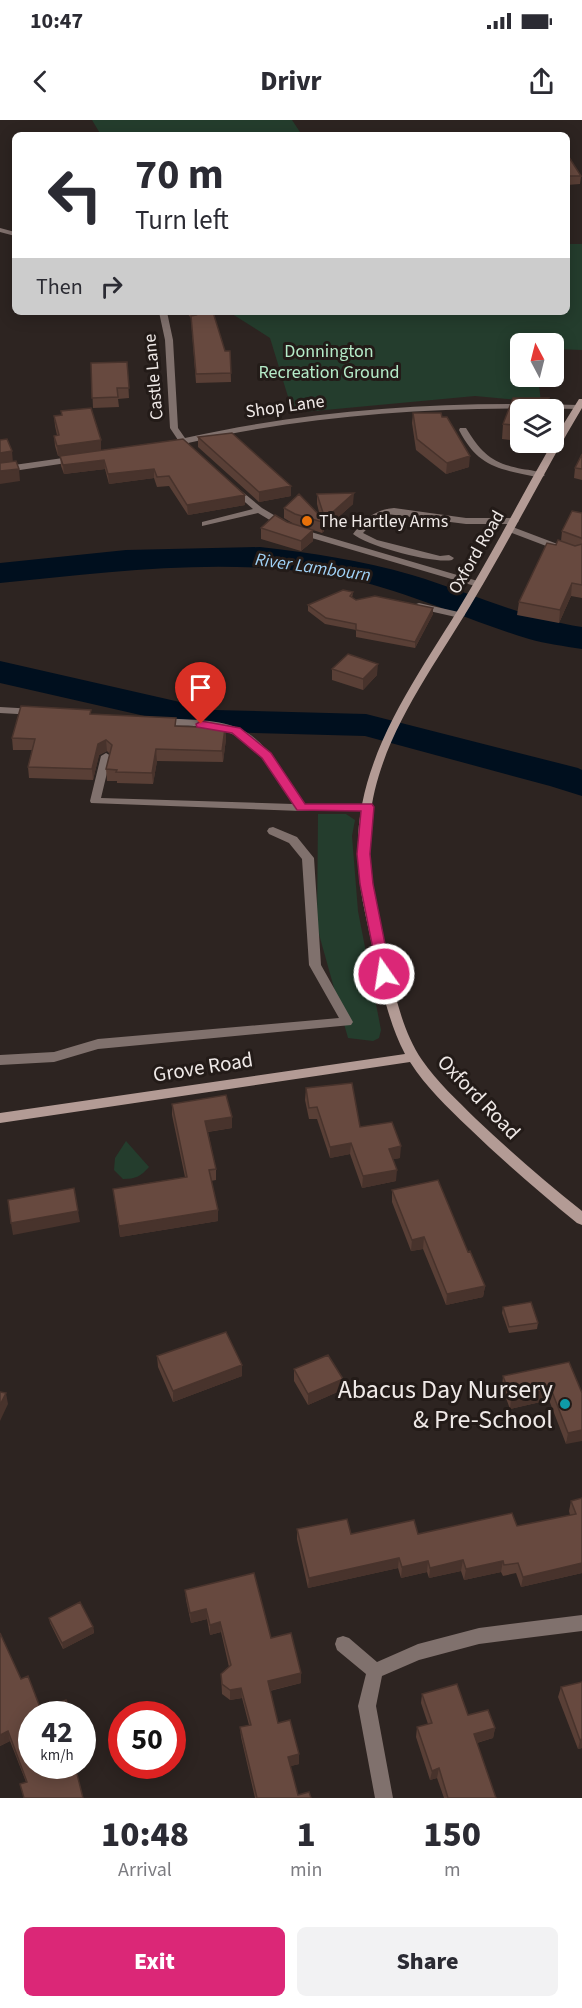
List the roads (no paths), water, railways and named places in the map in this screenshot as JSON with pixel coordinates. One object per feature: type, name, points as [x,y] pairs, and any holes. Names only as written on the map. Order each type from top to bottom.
[{"type":"main road","name":"Oxford Road","points":[[581,405],[398,720],[378,765],[368,807],[363,854],[374,926],[394,1006],[413,1057],[429,1080],[481,1132],[536,1182],[582,1219]]},
{"type":"main road","name":"Grove Road","points":[[0,1118],[413,1057]]},
{"type":"street","name":"Castle Lane","points":[[164,315],[169,340],[174,428],[182,442],[198,457]]},
{"type":"street","name":"Shop Lane","points":[[160,447],[276,423],[334,416],[415,409],[581,405]]},
{"type":"street","points":[[463,430],[470,446],[485,460],[502,467],[541,475]]},
{"type":"street","points":[[0,470],[92,457]]},
{"type":"street","points":[[224,480],[259,510],[299,532],[478,584]]},
{"type":"street","points":[[205,524],[259,510]]},
{"type":"street","points":[[449,558],[440,560],[364,539],[358,534],[373,516],[382,511],[394,511],[513,525],[576,555]]},
{"type":"street","points":[[408,604],[461,613]]},
{"type":"street","points":[[0,710],[47,713]]},
{"type":"street","points":[[154,721],[201,724],[236,730],[267,755],[301,808]]},
{"type":"street","points":[[106,756],[95,801],[301,808],[368,807]]},
{"type":"street","points":[[0,1060],[54,1057],[98,1044],[347,1022],[315,965],[308,858],[293,840],[273,831]]},
{"type":"street","points":[[375,1671],[418,1652],[479,1636],[582,1623]]},
{"type":"street","points":[[343,1644],[375,1671]]},
{"type":"street","points":[[375,1671],[367,1706],[384,1798]]},
{"type":"waterway","name":"River Lambourn","points":[[0,573],[126,560],[260,557],[339,567],[400,582],[540,631],[582,638]]},
{"type":"waterway","points":[[0,672],[215,721],[366,725],[564,777],[582,784]]},
{"type":"place","name":"The Hartley Arms","points":[[307,521]]},
{"type":"place","name":"Abacus Day Nursery & Pre-School","points":[[565,1404]]},
{"type":"park label","name":"Donnington Recreation Ground","points":[[329,361]]}]
